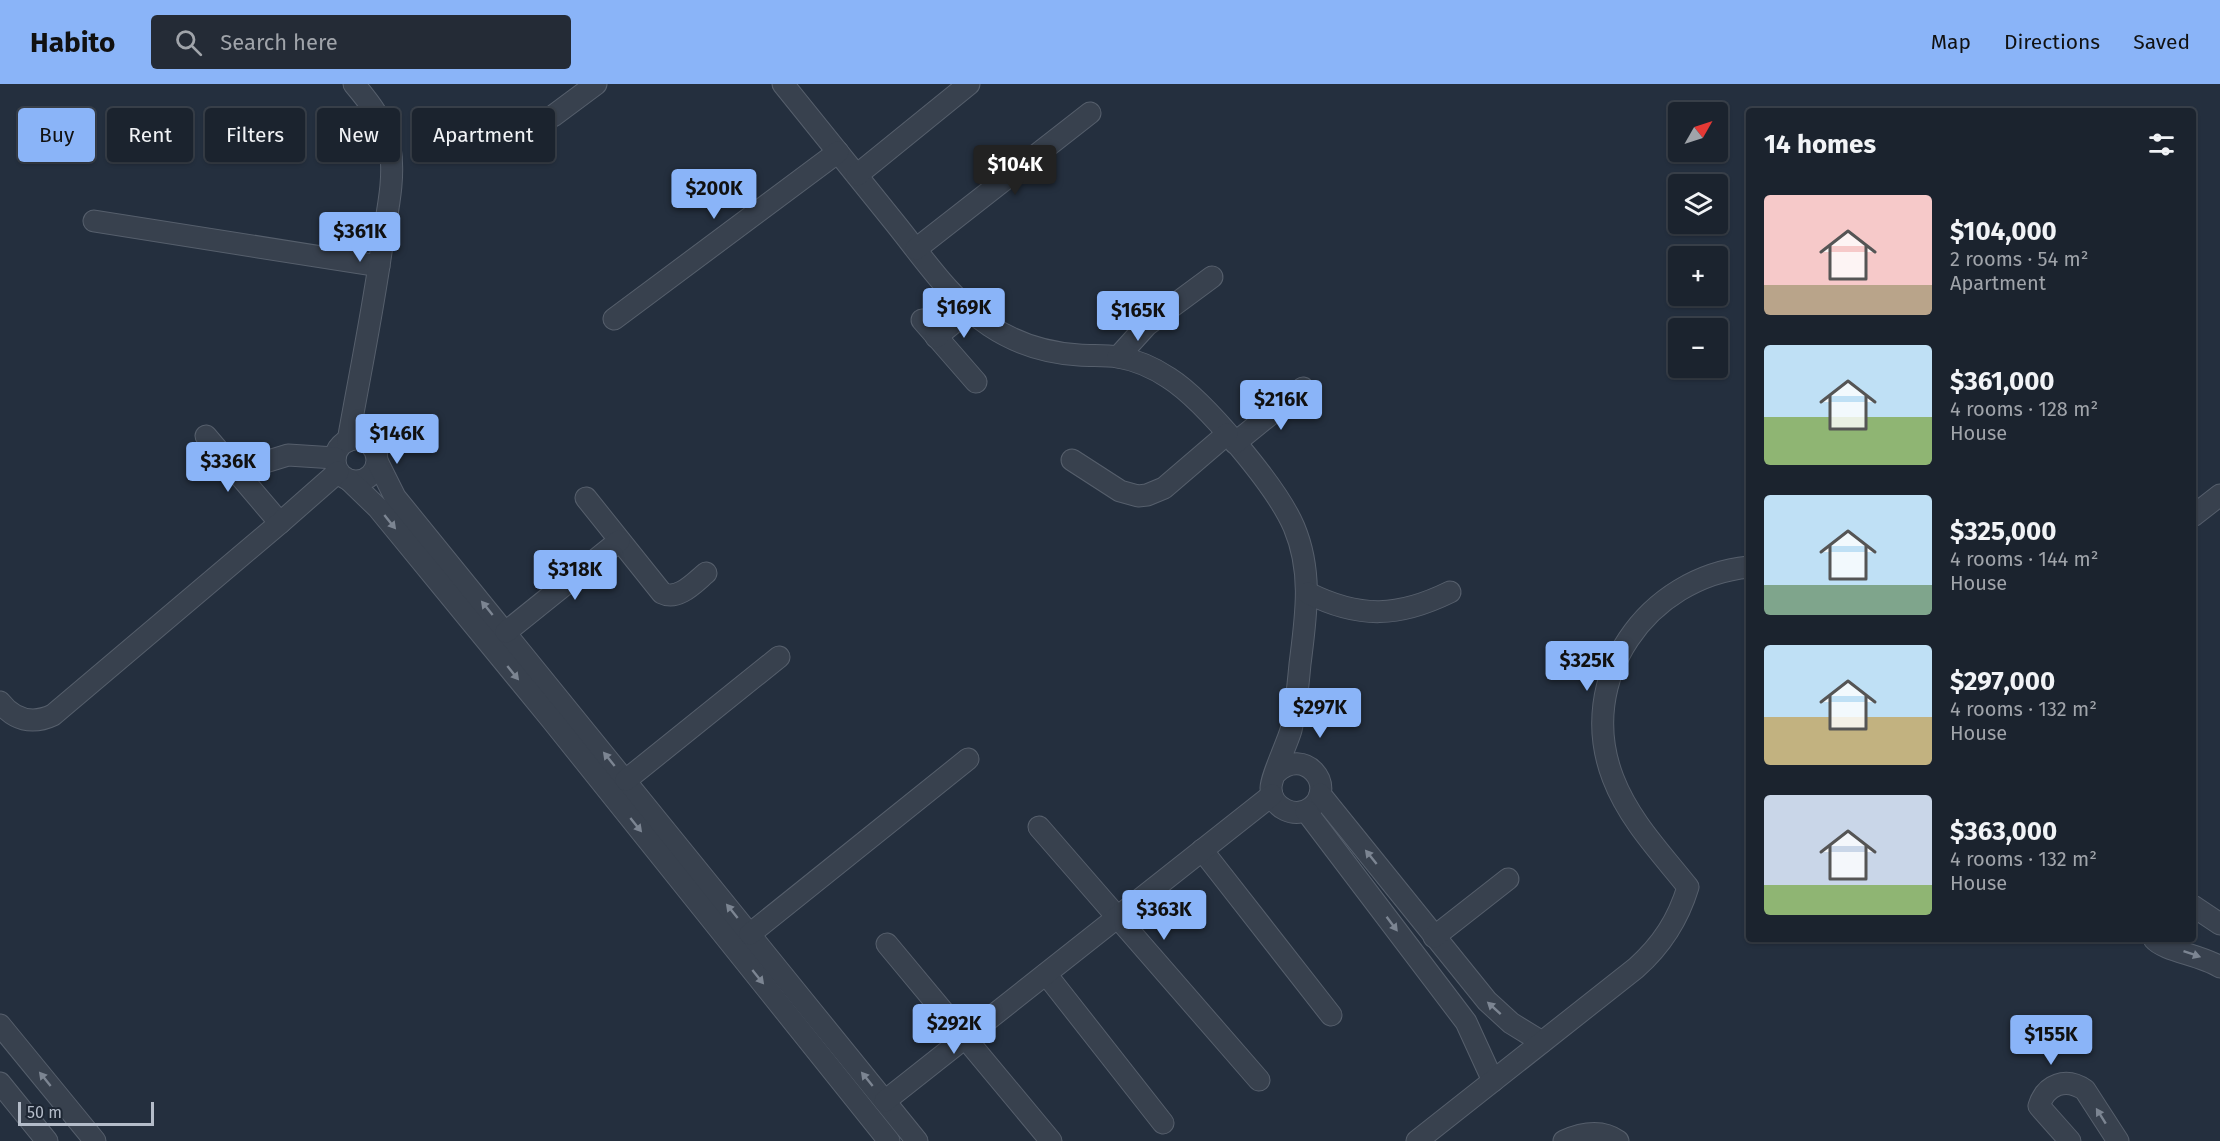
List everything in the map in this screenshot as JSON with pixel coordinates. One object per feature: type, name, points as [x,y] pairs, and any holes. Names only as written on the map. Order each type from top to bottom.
[{"type":"street","points":[[354,84],[379,117],[389,145],[391,159],[390,189],[379,266],[343,463],[378,508],[559,713],[626,780],[917,1141]]},
{"type":"street","points":[[555,115],[596,84]]},
{"type":"street","points":[[857,175],[969,84]]},
{"type":"street","points":[[793,87],[838,152],[916,249],[969,310],[1005,335],[1042,350],[1062,354],[1118,357],[1151,368],[1182,386],[1231,439],[1270,488],[1292,523],[1305,559],[1308,593],[1294,717],[1272,780],[1272,795],[1275,801],[1285,811],[1292,813],[1306,811],[1317,801],[1320,794],[1319,779],[1302,746],[1294,717]]},
{"type":"street","points":[[916,249],[1090,113]]},
{"type":"street","points":[[614,319],[838,152]]},
{"type":"street","points":[[94,221],[379,266]]},
{"type":"street","points":[[1118,357],[1147,325],[1212,277]]},
{"type":"street","points":[[936,337],[969,310]]},
{"type":"street","points":[[922,320],[975,382]]},
{"type":"street","points":[[1072,460],[1120,491],[1138,496],[1147,495],[1164,488],[1303,388]]},
{"type":"street","points":[[206,436],[280,524]]},
{"type":"street","points":[[0,702],[12,714],[28,720],[36,721],[53,715],[280,524],[343,463],[360,439],[366,441],[375,451],[378,463],[395,496],[506,632],[559,713],[813,1046],[889,1141]]},
{"type":"street","points":[[236,471],[288,455],[343,463],[364,480],[375,470],[378,463]]},
{"type":"street","points":[[2196,514],[2220,495]]},
{"type":"street","points":[[586,498],[658,590],[666,595],[680,594],[706,573]]},
{"type":"street","points":[[506,632],[619,541]]},
{"type":"street","points":[[1417,1141],[1648,957],[1669,932],[1677,918],[1688,887],[1631,814],[1612,776],[1603,734],[1606,691],[1612,670],[1632,632],[1661,602],[1696,580],[1715,573],[1746,568]]},
{"type":"street","points":[[1308,593],[1342,608],[1379,613],[1416,607],[1450,592]]},
{"type":"street","points":[[626,780],[779,657]]},
{"type":"street","points":[[750,934],[968,759]]},
{"type":"street","points":[[1276,773],[1288,764],[1295,763],[1303,764],[1315,772]]},
{"type":"street","points":[[1320,794],[1476,990],[1498,1013],[1542,1042]]},
{"type":"street","points":[[885,1101],[1272,795]]},
{"type":"street","points":[[1306,811],[1454,1006],[1476,1040],[1493,1081]]},
{"type":"street","points":[[1039,827],[1259,1080]]},
{"type":"street","points":[[1202,850],[1331,1015]]},
{"type":"street","points":[[1434,937],[1508,879]]},
{"type":"street","points":[[2196,908],[2220,924]]},
{"type":"street","points":[[2157,942],[2162,947],[2199,956],[2220,967]]},
{"type":"street","points":[[887,944],[1051,1141]]},
{"type":"street","points":[[1046,974],[1163,1123]]},
{"type":"street","points":[[1454,1006],[1476,990]]},
{"type":"street","points":[[0,1025],[95,1141]]},
{"type":"street","points":[[813,1046],[830,1033]]},
{"type":"street","points":[[0,1083],[45,1140]]},
{"type":"street","points":[[2070,1141],[2039,1106],[2047,1091],[2062,1083],[2078,1085],[2085,1090],[2118,1141]]},
{"type":"street","points":[[1564,1141],[1589,1133],[1602,1134],[1618,1141]]}]
